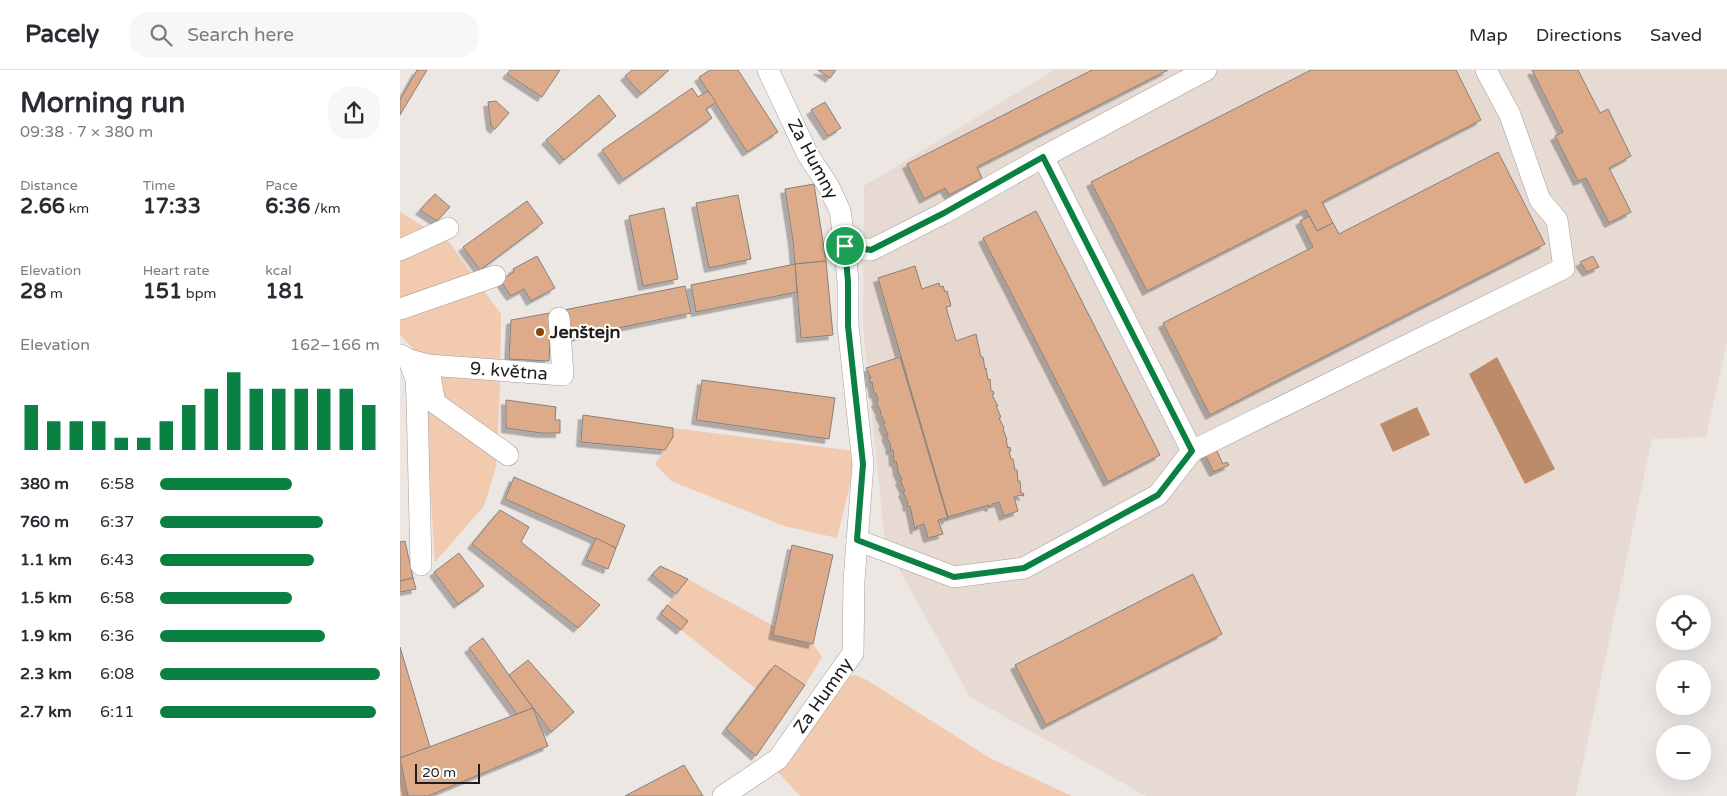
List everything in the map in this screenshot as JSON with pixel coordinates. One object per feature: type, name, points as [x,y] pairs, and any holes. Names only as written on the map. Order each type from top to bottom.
[{"type":"street","name":"Za Humny","points":[[723,796],[778,759],[853,653],[854,580],[863,464],[848,326],[848,282],[840,211],[829,187],[808,155],[768,70]]},
{"type":"street","points":[[845,246],[871,250],[944,213],[1043,157],[1206,70]]},
{"type":"street","points":[[857,540],[954,577],[1024,568],[1158,495],[1192,451],[1564,268],[1556,220],[1540,200],[1510,115],[1486,70]]},
{"type":"street","points":[[1043,157],[1192,451]]},
{"type":"street","points":[[400,250],[448,228]]},
{"type":"street","points":[[400,309],[495,276]]},
{"type":"street","name":"9. května","points":[[412,360],[563,375],[559,318]]},
{"type":"street","points":[[412,360],[435,403],[508,455]]},
{"type":"street","points":[[412,360],[416,379],[417,399],[421,565]]},
{"type":"shaded area","points":[[1054,70],[1727,70],[1727,342],[1706,437],[1652,439],[1576,796],[1146,796],[970,697],[885,544],[863,326],[864,186]]},
{"type":"shaded area","points":[[400,212],[449,242],[501,314],[500,391],[496,467],[484,506],[435,562],[422,358],[400,335]]},
{"type":"shaded area","points":[[1497,357],[1555,469],[1525,484],[1469,374]]},
{"type":"shaded area","points":[[1417,407],[1430,435],[1393,452],[1380,424]]},
{"type":"shaded area","points":[[673,428],[854,451],[855,464],[837,538],[784,526],[671,481],[655,464],[673,437]]},
{"type":"shaded area","points":[[687,579],[774,626],[773,635],[813,644],[822,657],[805,685],[775,665],[756,689],[681,630],[687,621],[667,605]]},
{"type":"shaded area","points":[[855,675],[867,680],[990,758],[1072,796],[800,796],[778,772],[824,712],[847,677]]},
{"type":"shaded area","points":[[400,761],[408,796],[400,796]]},
{"type":"building","points":[[417,70],[427,70],[400,115],[400,100]]},
{"type":"building","points":[[510,70],[560,70],[542,97],[507,74]]},
{"type":"building","points":[[632,70],[669,70],[641,94],[625,76]]},
{"type":"building","points":[[710,70],[738,70],[778,132],[747,152],[699,77]]},
{"type":"building","points":[[818,70],[836,70],[830,78]]},
{"type":"building","points":[[1092,70],[1168,70],[977,167],[982,178],[949,195],[945,188],[924,199],[907,164]]},
{"type":"building","points":[[1311,70],[1456,70],[1481,120],[1322,202],[1333,223],[1317,231],[1306,210],[1147,291],[1091,182]]},
{"type":"building","points":[[1532,70],[1578,70],[1600,113],[1608,109],[1631,156],[1609,168],[1631,212],[1609,223],[1586,178],[1578,181],[1555,136],[1563,132]]},
{"type":"building","points":[[692,88],[698,97],[708,91],[716,102],[706,109],[712,118],[623,180],[602,150]]},
{"type":"building","points":[[599,95],[616,116],[564,160],[546,140]]},
{"type":"building","points":[[496,101],[509,113],[495,129],[491,126],[488,102]]},
{"type":"building","points":[[825,102],[841,128],[828,136],[811,110]]},
{"type":"building","points":[[1498,152],[1545,244],[1210,415],[1163,323],[1313,247],[1300,221],[1309,216],[1317,231],[1333,223],[1339,234]]},
{"type":"building","points":[[814,184],[826,261],[795,264],[785,189]]},
{"type":"building","points":[[435,194],[450,207],[437,221],[420,210]]},
{"type":"building","points":[[738,195],[751,259],[709,268],[696,203]]},
{"type":"building","points":[[527,201],[543,223],[480,270],[463,247]]},
{"type":"building","points":[[664,208],[678,279],[643,286],[629,216]]},
{"type":"building","points":[[1036,211],[1160,455],[1108,482],[983,238]]},
{"type":"building","points":[[537,256],[555,288],[531,301],[524,289],[511,296],[500,280],[514,272],[513,269]]},
{"type":"building","points":[[1593,256],[1599,267],[1587,272],[1580,262]]},
{"type":"building","points":[[826,261],[833,335],[801,338],[795,264]]},
{"type":"building","points":[[795,264],[797,292],[696,312],[691,285]]},
{"type":"building","points":[[915,266],[922,289],[939,283],[940,287],[943,286],[945,292],[947,291],[951,306],[946,307],[956,341],[976,334],[988,380],[990,379],[991,391],[994,394],[992,395],[998,406],[996,406],[1001,417],[999,418],[1004,428],[1008,448],[1010,447],[1011,459],[1013,459],[1015,470],[1017,470],[1021,493],[1024,496],[1014,497],[1018,511],[1004,516],[999,502],[989,507],[989,505],[948,517],[878,278]]},
{"type":"building","points":[[685,286],[691,313],[569,338],[564,310]]},
{"type":"building","points":[[550,313],[549,361],[509,359],[511,320]]},
{"type":"building","points":[[900,357],[948,519],[938,520],[943,534],[928,538],[924,524],[915,529],[910,506],[908,507],[903,492],[905,491],[900,480],[902,480],[896,461],[894,462],[893,450],[891,450],[886,435],[888,435],[883,424],[885,423],[876,402],[878,401],[876,393],[874,394],[872,382],[869,379],[871,378],[866,368]]},
{"type":"building","points":[[702,380],[835,398],[829,439],[696,420]]},
{"type":"building","points":[[506,400],[556,407],[555,420],[560,420],[560,433],[541,433],[506,428]]},
{"type":"building","points":[[583,415],[673,428],[673,437],[665,450],[581,442]]},
{"type":"building","points":[[1216,449],[1223,464],[1227,462],[1229,465],[1214,472],[1203,451]]},
{"type":"building","points":[[514,477],[625,525],[616,548],[505,499]]},
{"type":"building","points":[[500,510],[529,527],[521,542],[600,605],[578,628],[472,544]]},
{"type":"building","points":[[596,538],[616,548],[608,569],[586,560]]},
{"type":"building","points":[[405,541],[413,578],[400,581],[400,542]]},
{"type":"building","points":[[792,545],[833,555],[813,644],[773,635]]},
{"type":"building","points":[[459,553],[484,586],[458,604],[434,572]]},
{"type":"building","points":[[660,566],[688,579],[676,594],[652,575]]},
{"type":"building","points":[[1193,574],[1222,634],[1046,725],[1015,665]]},
{"type":"building","points":[[413,578],[416,589],[400,592],[400,581]]},
{"type":"building","points":[[667,605],[688,621],[681,630],[661,614]]},
{"type":"building","points":[[483,638],[533,708],[517,714],[469,648]]},
{"type":"building","points":[[400,647],[430,747],[400,758]]},
{"type":"building","points":[[528,660],[574,712],[551,732],[509,675]]},
{"type":"building","points":[[775,665],[805,685],[756,756],[726,729]]},
{"type":"building","points":[[533,708],[548,746],[428,796],[408,796],[400,758]]},
{"type":"building","points":[[684,765],[703,796],[625,796]]},
{"type":"place","name":"Jenštejn","points":[[540,332]]},
{"type":"route","points":[[1043,157],[1192,451],[1158,495],[1024,568],[954,577],[857,540],[863,464],[848,326],[848,282],[845,246],[871,250],[944,213],[1043,157]]}]
